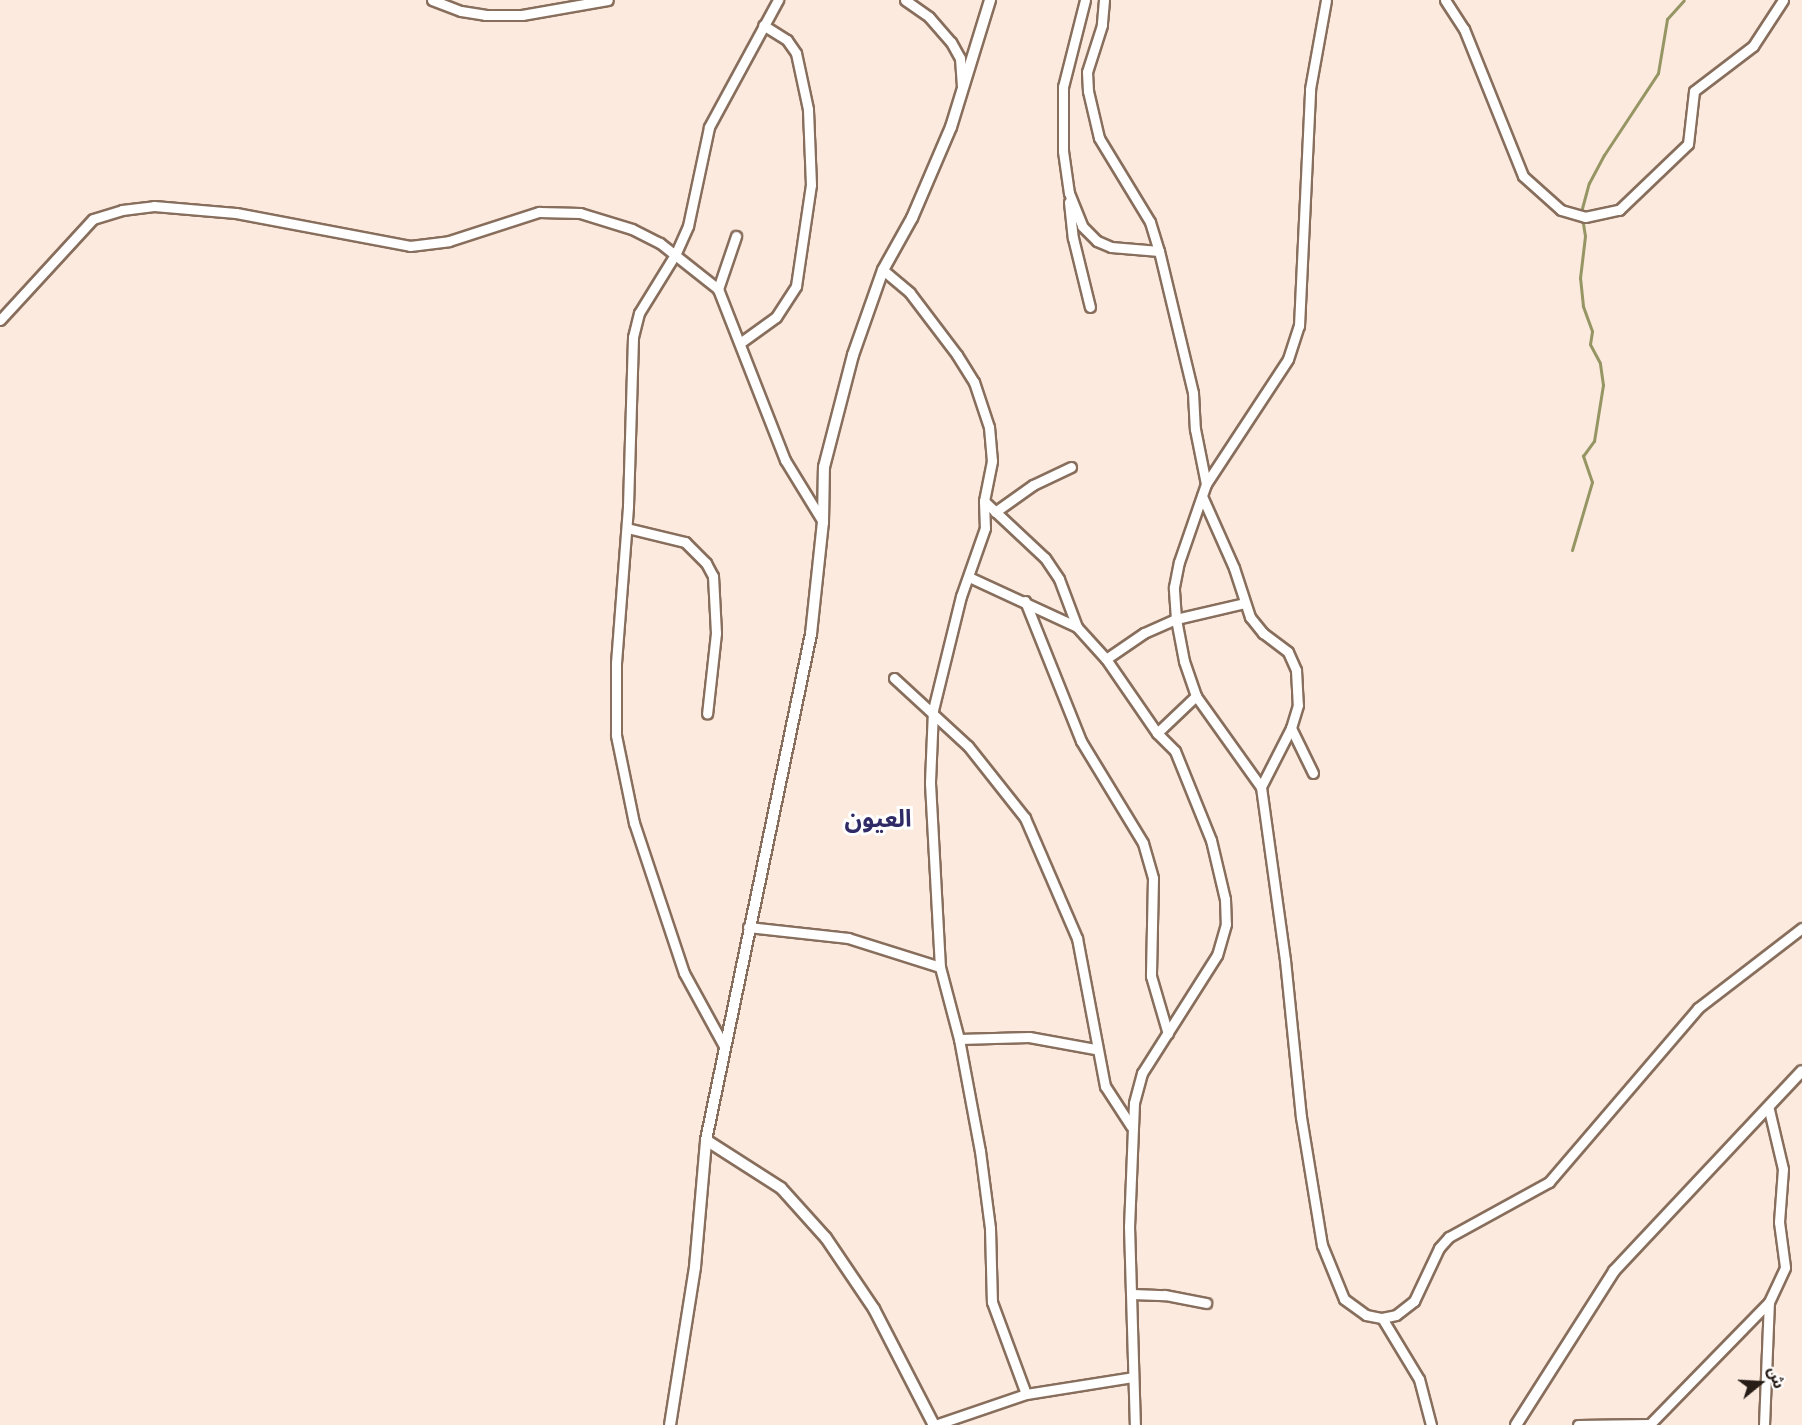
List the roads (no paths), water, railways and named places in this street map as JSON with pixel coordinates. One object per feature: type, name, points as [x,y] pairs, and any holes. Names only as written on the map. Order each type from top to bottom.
[{"type":"street","points":[[432,0],[485,15],[522,15],[608,0]]},
{"type":"street","points":[[724,1046],[684,973],[648,870],[623,779],[614,704],[627,528],[633,337],[647,298],[676,253],[688,226],[709,127],[778,0]]},
{"type":"street","points":[[905,0],[928,17],[951,42],[960,58],[962,97]]},
{"type":"street","points":[[670,1425],[695,1267],[706,1140],[748,927],[811,633],[823,522],[824,467],[853,355],[883,270],[912,218],[962,97],[990,0]]},
{"type":"street","points":[[1085,0],[1063,87],[1063,152],[1072,238],[1090,307]]},
{"type":"street","points":[[1104,0],[1102,25],[1088,72],[1088,92],[1099,138],[1150,222],[1159,251],[1192,393],[1195,429],[1206,484]]},
{"type":"street","points":[[1326,0],[1310,89],[1299,326],[1288,359],[1206,484],[1179,562],[1174,586],[1176,619],[1184,662],[1196,696],[1261,788],[1285,960],[1301,1117],[1322,1245],[1344,1299],[1366,1315],[1382,1318],[1396,1315],[1414,1301],[1439,1248],[1449,1237],[1549,1182],[1698,1008],[1802,928]]},
{"type":"street","points":[[1445,0],[1464,29],[1523,176],[1561,210],[1585,217],[1619,210],[1688,144],[1692,135],[1694,91],[1753,46],[1783,0]]},
{"type":"street","points":[[740,343],[776,317],[796,286],[811,185],[808,109],[796,53],[787,40],[763,25]]},
{"type":"street","points":[[1069,193],[1082,226],[1097,241],[1111,247],[1159,251]]},
{"type":"street","points":[[0,320],[93,219],[154,206],[236,213],[410,246],[449,242],[529,214],[565,211],[632,229],[676,253],[718,289],[785,460],[823,522]]},
{"type":"street","points":[[718,289],[736,236]]},
{"type":"street","points":[[883,270],[910,293],[974,382],[989,427],[992,460],[984,501],[985,528],[969,577],[933,710],[930,783],[939,967],[959,1039],[986,1190],[992,1302],[1026,1394]]},
{"type":"street","points":[[995,512],[1033,485],[1071,466]]},
{"type":"street","points":[[1202,496],[1234,567],[1244,603],[1257,628],[1292,656],[1299,689],[1291,728],[1261,788]]},
{"type":"street","points":[[984,501],[1045,558],[1059,579],[1077,627]]},
{"type":"street","points":[[627,528],[685,542],[706,563],[713,576],[716,633],[707,714]]},
{"type":"street","points":[[969,577],[1077,627],[1106,658],[1157,733],[1175,751],[1202,814],[1218,864],[1226,916],[1217,955],[1142,1073],[1131,1126],[1131,1294],[1135,1425]]},
{"type":"street","points":[[1025,601],[1081,741],[1143,843],[1153,878],[1151,976],[1168,1034]]},
{"type":"street","points":[[1106,658],[1144,633],[1176,619],[1244,603]]},
{"type":"street","points":[[894,678],[933,710],[1000,782],[1034,836],[1077,938],[1089,991],[1095,1049],[1108,1092],[1131,1126]]},
{"type":"street","points":[[1157,733],[1196,696]]},
{"type":"street","points":[[1291,728],[1313,773]]},
{"type":"street","points":[[748,927],[848,938],[939,967]]},
{"type":"street","points":[[959,1039],[1029,1037],[1095,1049]]},
{"type":"street","points":[[1516,1425],[1614,1271],[1769,1110],[1802,1071]]},
{"type":"street","points":[[1578,1425],[1650,1425],[1769,1302],[1785,1267],[1779,1222],[1783,1169],[1769,1110]]},
{"type":"street","points":[[706,1140],[782,1188],[826,1238],[874,1309],[934,1425],[1026,1394],[1133,1377]]},
{"type":"street","points":[[1131,1294],[1165,1295],[1206,1303]]},
{"type":"street","points":[[1764,1425],[1769,1302]]},
{"type":"street","points":[[1382,1318],[1415,1370],[1431,1425]]},
{"type":"waterway","points":[[1572,550],[1592,482],[1583,456],[1594,441],[1603,385],[1600,363],[1590,344],[1592,331],[1583,306],[1580,278],[1585,236],[1581,212],[1589,183],[1604,155],[1658,73],[1667,19],[1684,0]]},
{"type":"district","name":"العيون","points":[[878,819]]}]
